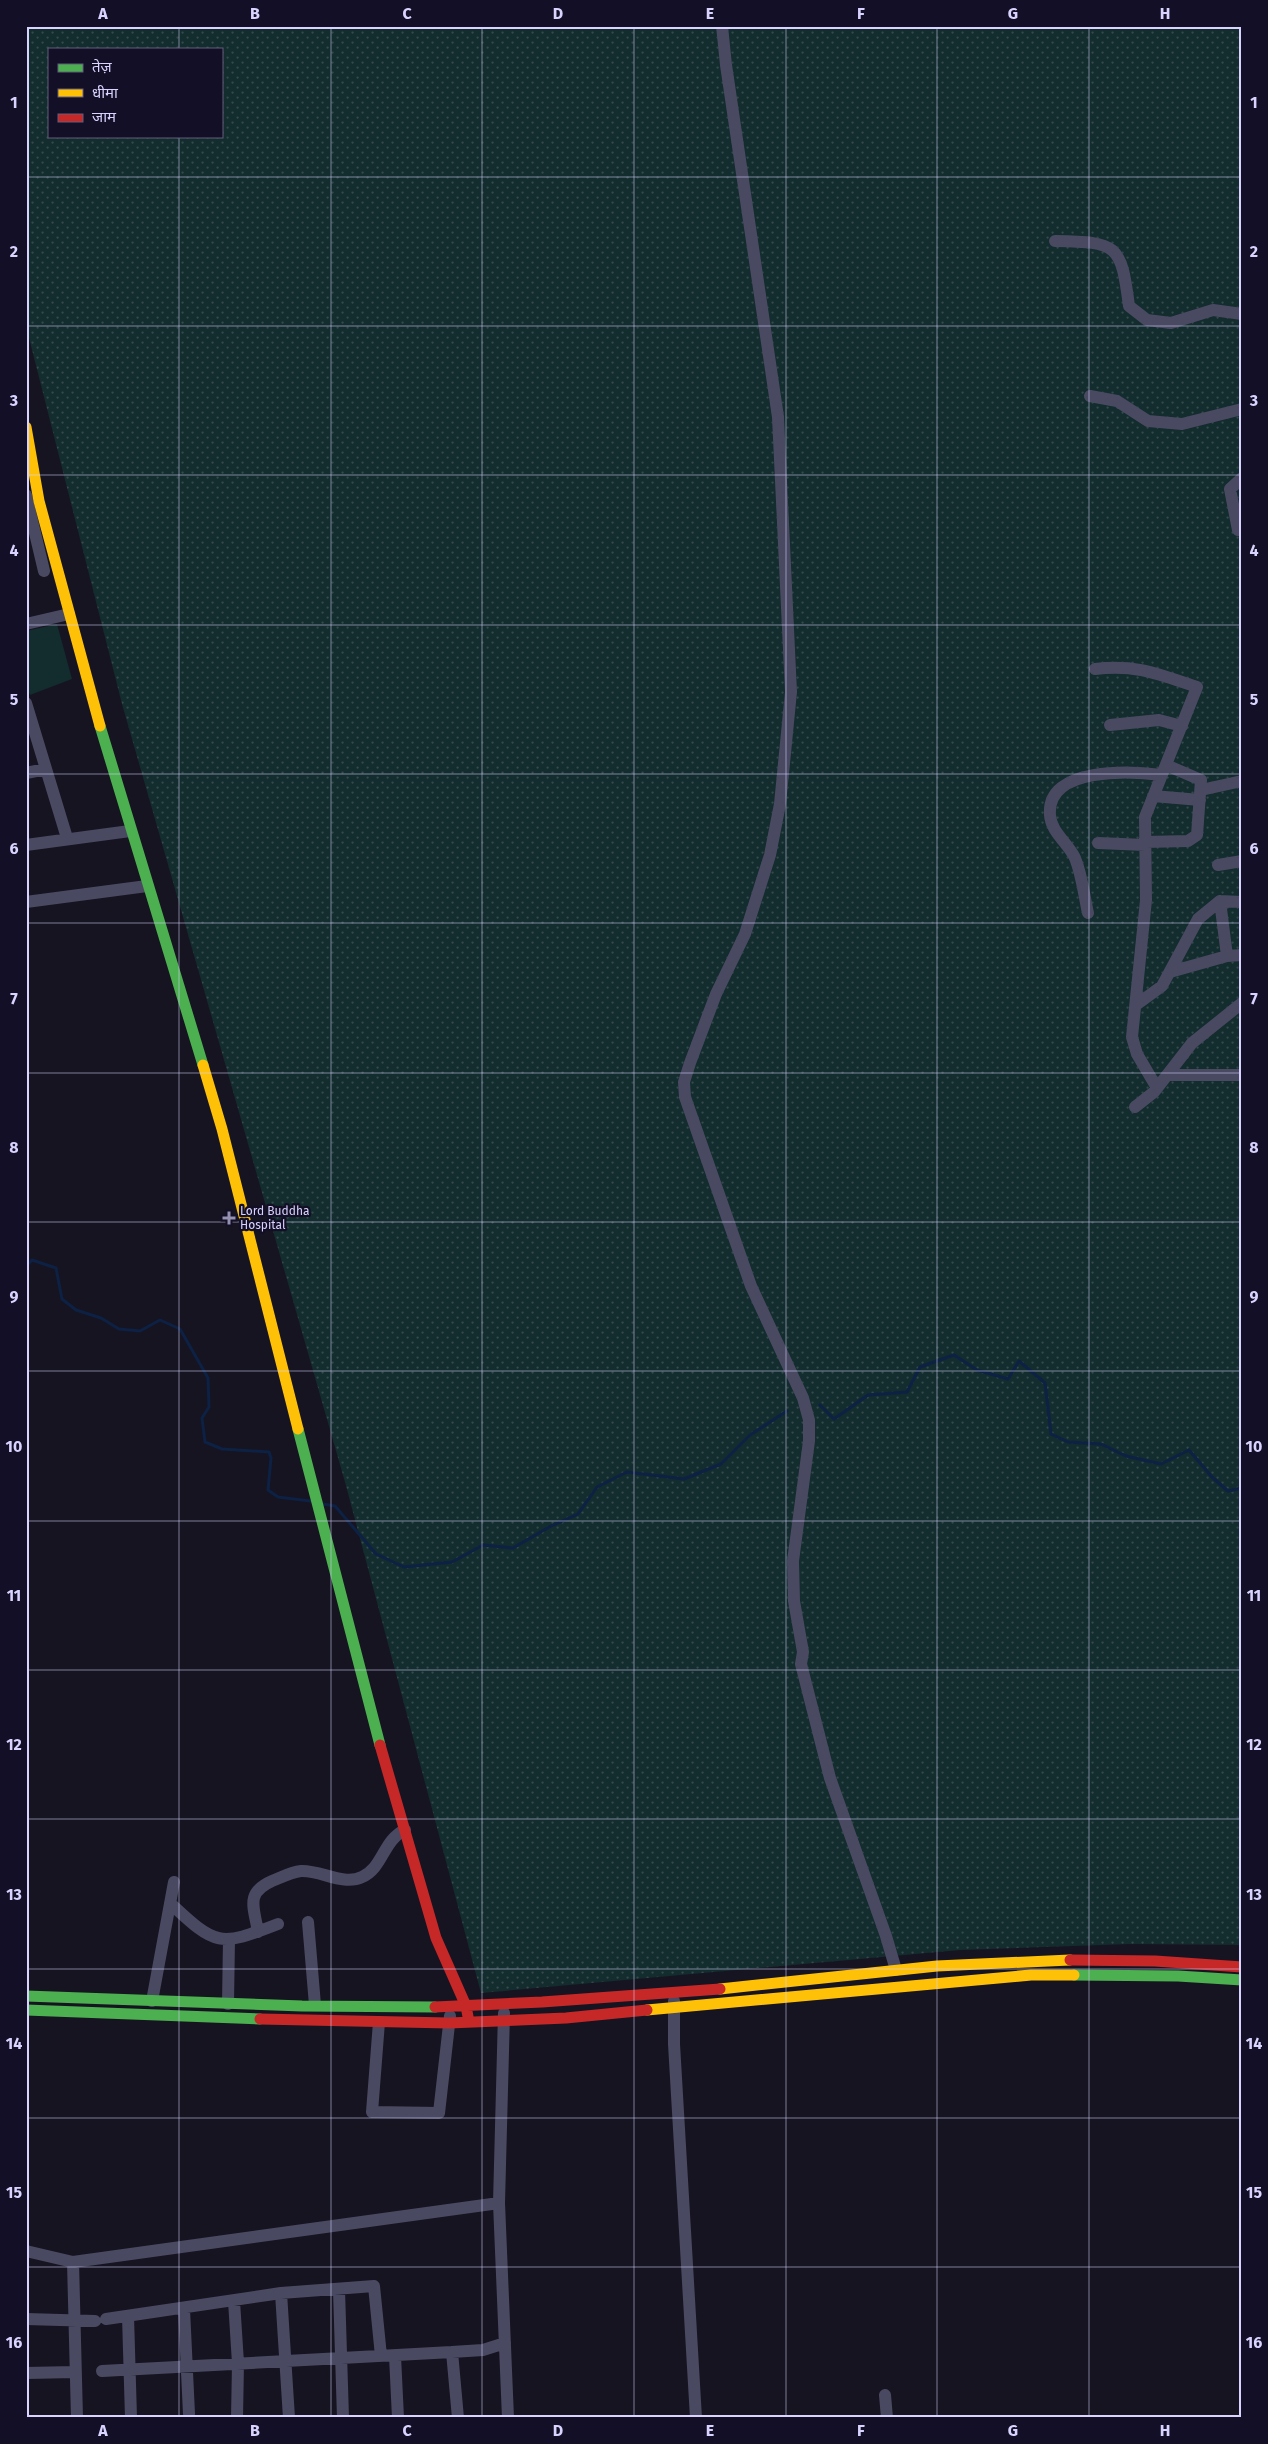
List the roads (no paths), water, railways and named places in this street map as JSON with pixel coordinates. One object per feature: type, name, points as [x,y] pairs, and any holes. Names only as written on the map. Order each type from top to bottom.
[{"type":"street","points":[[722,26],[726,65],[778,417],[791,692],[780,804],[770,855],[745,934],[716,994],[684,1082],[687,1108],[709,1163],[751,1286],[803,1398],[809,1420],[809,1441],[793,1561],[794,1601],[802,1652],[801,1664],[830,1778],[886,1936],[896,1970]]},
{"type":"street","points":[[1055,241],[1091,242],[1104,245],[1116,253],[1122,260],[1129,306],[1147,320],[1171,323],[1213,310],[1242,314]]},
{"type":"street","points":[[1090,396],[1117,401],[1148,422],[1182,424],[1242,409]]},
{"type":"street","points":[[26,427],[30,502],[44,571]]},
{"type":"street","points":[[1238,530],[1230,489],[1242,478]]},
{"type":"street","points":[[30,502],[69,614],[91,698],[130,831],[232,1163],[378,1739],[436,1938],[466,2006],[469,2022]]},
{"type":"street","points":[[26,624],[69,614]]},
{"type":"street","points":[[1095,669],[1119,666],[1136,668],[1197,687],[1145,817],[1146,900],[1132,1037],[1137,1054],[1157,1088]]},
{"type":"street","points":[[26,703],[67,838]]},
{"type":"street","points":[[1110,725],[1165,720],[1182,726]]},
{"type":"street","points":[[26,773],[46,769]]},
{"type":"street","points":[[1088,913],[1076,860],[1055,830],[1050,816],[1053,798],[1066,785],[1085,777],[1123,772],[1164,770],[1200,779],[1201,795],[1196,838],[1188,841],[1098,844]]},
{"type":"street","points":[[1153,796],[1201,795],[1242,781]]},
{"type":"street","points":[[26,844],[130,831]]},
{"type":"street","points":[[1218,865],[1242,861]]},
{"type":"street","points":[[26,902],[147,886]]},
{"type":"street","points":[[1136,1005],[1160,988],[1198,919],[1220,901],[1242,902]]},
{"type":"street","points":[[1220,901],[1227,956]]},
{"type":"street","points":[[1170,972],[1227,956],[1242,955]]},
{"type":"street","points":[[1135,1107],[1157,1088],[1192,1043],[1242,1003]]},
{"type":"street","points":[[1167,1075],[1242,1075]]},
{"type":"street","points":[[258,1932],[252,1897],[256,1890],[290,1873],[303,1871],[341,1879],[359,1879],[376,1866],[394,1836],[404,1830]]},
{"type":"street","points":[[152,2002],[174,1882]]},
{"type":"street","points":[[170,1903],[203,1933],[214,1938],[230,1940],[278,1924]]},
{"type":"street","points":[[308,1922],[315,2005]]},
{"type":"street","points":[[228,2004],[230,1940]]},
{"type":"street","points":[[26,1996],[228,2004],[466,2006],[674,1993],[896,1970],[1107,1958],[1197,1962],[1242,1967]]},
{"type":"street","points":[[26,2010],[449,2023],[566,2018],[1031,1975],[1178,1976],[1242,1980]]},
{"type":"street","points":[[674,1993],[674,2044],[696,2418]]},
{"type":"street","points":[[98,1999],[98,2013]]},
{"type":"street","points":[[504,2004],[499,2203],[508,2418]]},
{"type":"street","points":[[379,2022],[372,2112],[439,2113],[451,2006]]},
{"type":"street","points":[[26,2251],[74,2262],[499,2203]]},
{"type":"street","points":[[74,2262],[73,2322],[77,2418]]},
{"type":"street","points":[[26,2319],[73,2322],[100,2320],[281,2294],[374,2286],[381,2356]]},
{"type":"street","points":[[339,2290],[343,2418]]},
{"type":"street","points":[[281,2294],[289,2418]]},
{"type":"street","points":[[234,2301],[238,2363],[238,2418]]},
{"type":"street","points":[[184,2309],[189,2414]]},
{"type":"street","points":[[128,2316],[131,2418]]},
{"type":"street","points":[[102,2371],[483,2350],[505,2343]]},
{"type":"street","points":[[452,2352],[458,2418]]},
{"type":"street","points":[[395,2356],[398,2418]]},
{"type":"street","points":[[26,2373],[75,2372]]},
{"type":"street","points":[[885,2395],[888,2418]]},
{"type":"waterway","points":[[26,1266],[32,1260],[56,1268],[62,1299],[76,1310],[101,1318],[119,1329],[140,1331],[160,1320],[180,1329],[208,1378],[209,1407],[202,1418],[205,1442],[222,1449],[269,1452],[271,1458],[268,1490],[278,1497],[310,1501]]},
{"type":"waterway","points":[[820,1405],[834,1419],[868,1395],[907,1392],[920,1367],[954,1355],[977,1370],[1008,1379],[1019,1361],[1045,1383],[1051,1434],[1068,1442],[1101,1444],[1126,1456],[1161,1464],[1189,1450],[1212,1477],[1228,1491],[1242,1488]]},
{"type":"waterway","points":[[323,1504],[335,1506],[376,1554],[404,1567],[452,1562],[483,1545],[513,1548],[551,1526],[578,1514],[597,1487],[627,1472],[684,1479],[721,1464],[750,1435],[787,1411]]},
{"type":"place","name":"Lord Buddha Hospital","points":[[229,1218]]}]
